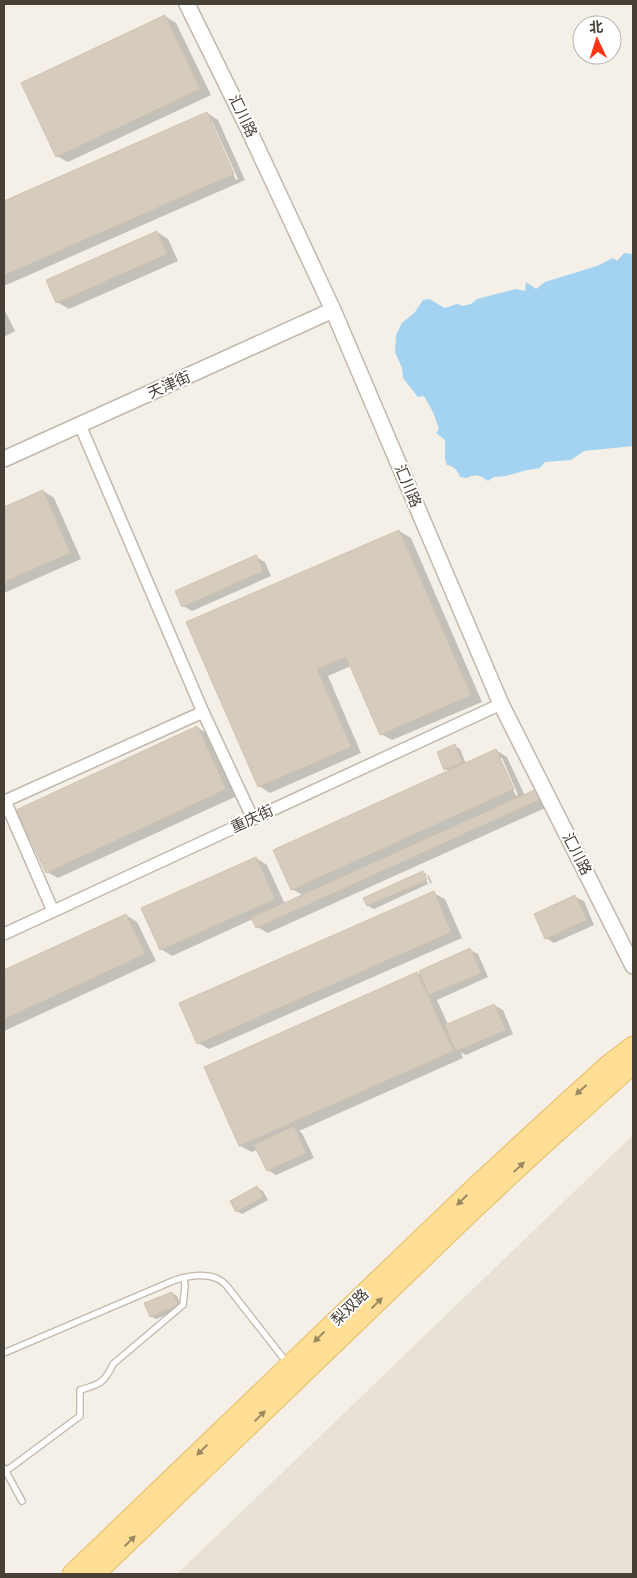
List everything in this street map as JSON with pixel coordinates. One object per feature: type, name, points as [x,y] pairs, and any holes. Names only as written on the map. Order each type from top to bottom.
[{"type":"main road","name":"梨双路","points":[[94,1574],[629,1062],[633,1046]]},
{"type":"main road","name":"梨双路","points":[[72,1574],[475,1187],[575,1095],[629,1062]]},
{"type":"street","name":"汇川路","points":[[187,4],[247,126],[333,310],[501,704],[633,966]]},
{"type":"street","name":"天津街","points":[[4,459],[333,310]]},
{"type":"street","points":[[80,425],[203,712],[253,819]]},
{"type":"street","name":"重庆街","points":[[4,934],[501,704]]},
{"type":"street","points":[[53,911],[4,800],[203,712]]},
{"type":"lane","points":[[4,1353],[175,1280],[190,1276],[205,1276],[219,1279],[230,1290],[289,1366]]},
{"type":"lane","points":[[22,1501],[5,1470],[80,1416],[80,1390],[96,1386],[108,1376],[113,1364],[183,1305],[184,1278]]},
{"type":"shaded area","points":[[633,1135],[633,1574],[177,1574]]},
{"type":"water","points":[[624,253],[633,254],[633,446],[584,451],[571,460],[545,462],[540,468],[494,477],[488,481],[478,475],[467,478],[460,477],[452,466],[447,465],[445,459],[445,440],[436,433],[439,429],[433,412],[424,396],[418,397],[403,378],[402,368],[395,352],[396,335],[402,323],[415,312],[423,300],[429,299],[445,308],[457,304],[462,306],[471,304],[477,299],[516,289],[525,291],[526,282],[536,289],[545,282],[597,266],[613,258],[617,261]]},
{"type":"building","points":[[165,15],[200,89],[56,157],[21,83]]},
{"type":"building","points":[[207,112],[234,174],[4,275],[4,201]]},
{"type":"building","points":[[157,231],[167,254],[56,303],[46,280]]},
{"type":"building","points":[[43,490],[70,553],[4,582],[4,507]]},
{"type":"building","points":[[399,530],[471,695],[380,735],[346,657],[317,669],[351,747],[258,787],[186,622]]},
{"type":"building","points":[[256,555],[263,571],[182,607],[175,591]]},
{"type":"building","points":[[197,726],[226,789],[46,873],[16,810]]},
{"type":"building","points":[[455,744],[462,762],[444,770],[437,752]]},
{"type":"building","points":[[496,749],[514,789],[291,890],[273,850]]},
{"type":"building","points":[[541,787],[545,797],[256,928],[251,918]]},
{"type":"building","points":[[256,857],[275,899],[160,950],[141,908]]},
{"type":"building","points":[[423,871],[427,880],[367,906],[363,898]]},
{"type":"building","points":[[434,891],[451,932],[197,1044],[179,1003]]},
{"type":"building","points":[[575,895],[587,920],[545,939],[534,914]]},
{"type":"building","points":[[126,914],[145,954],[4,1019],[4,970]]},
{"type":"building","points":[[470,948],[481,973],[429,995],[419,971]]},
{"type":"building","points":[[417,972],[453,1051],[239,1146],[204,1067]]},
{"type":"building","points":[[494,1004],[506,1030],[456,1051],[445,1025]]},
{"type":"building","points":[[294,1126],[306,1153],[267,1171],[254,1145]]},
{"type":"building","points":[[257,1186],[263,1197],[236,1212],[230,1201]]},
{"type":"building","points":[[172,1292],[178,1305],[150,1317],[144,1303]]}]
